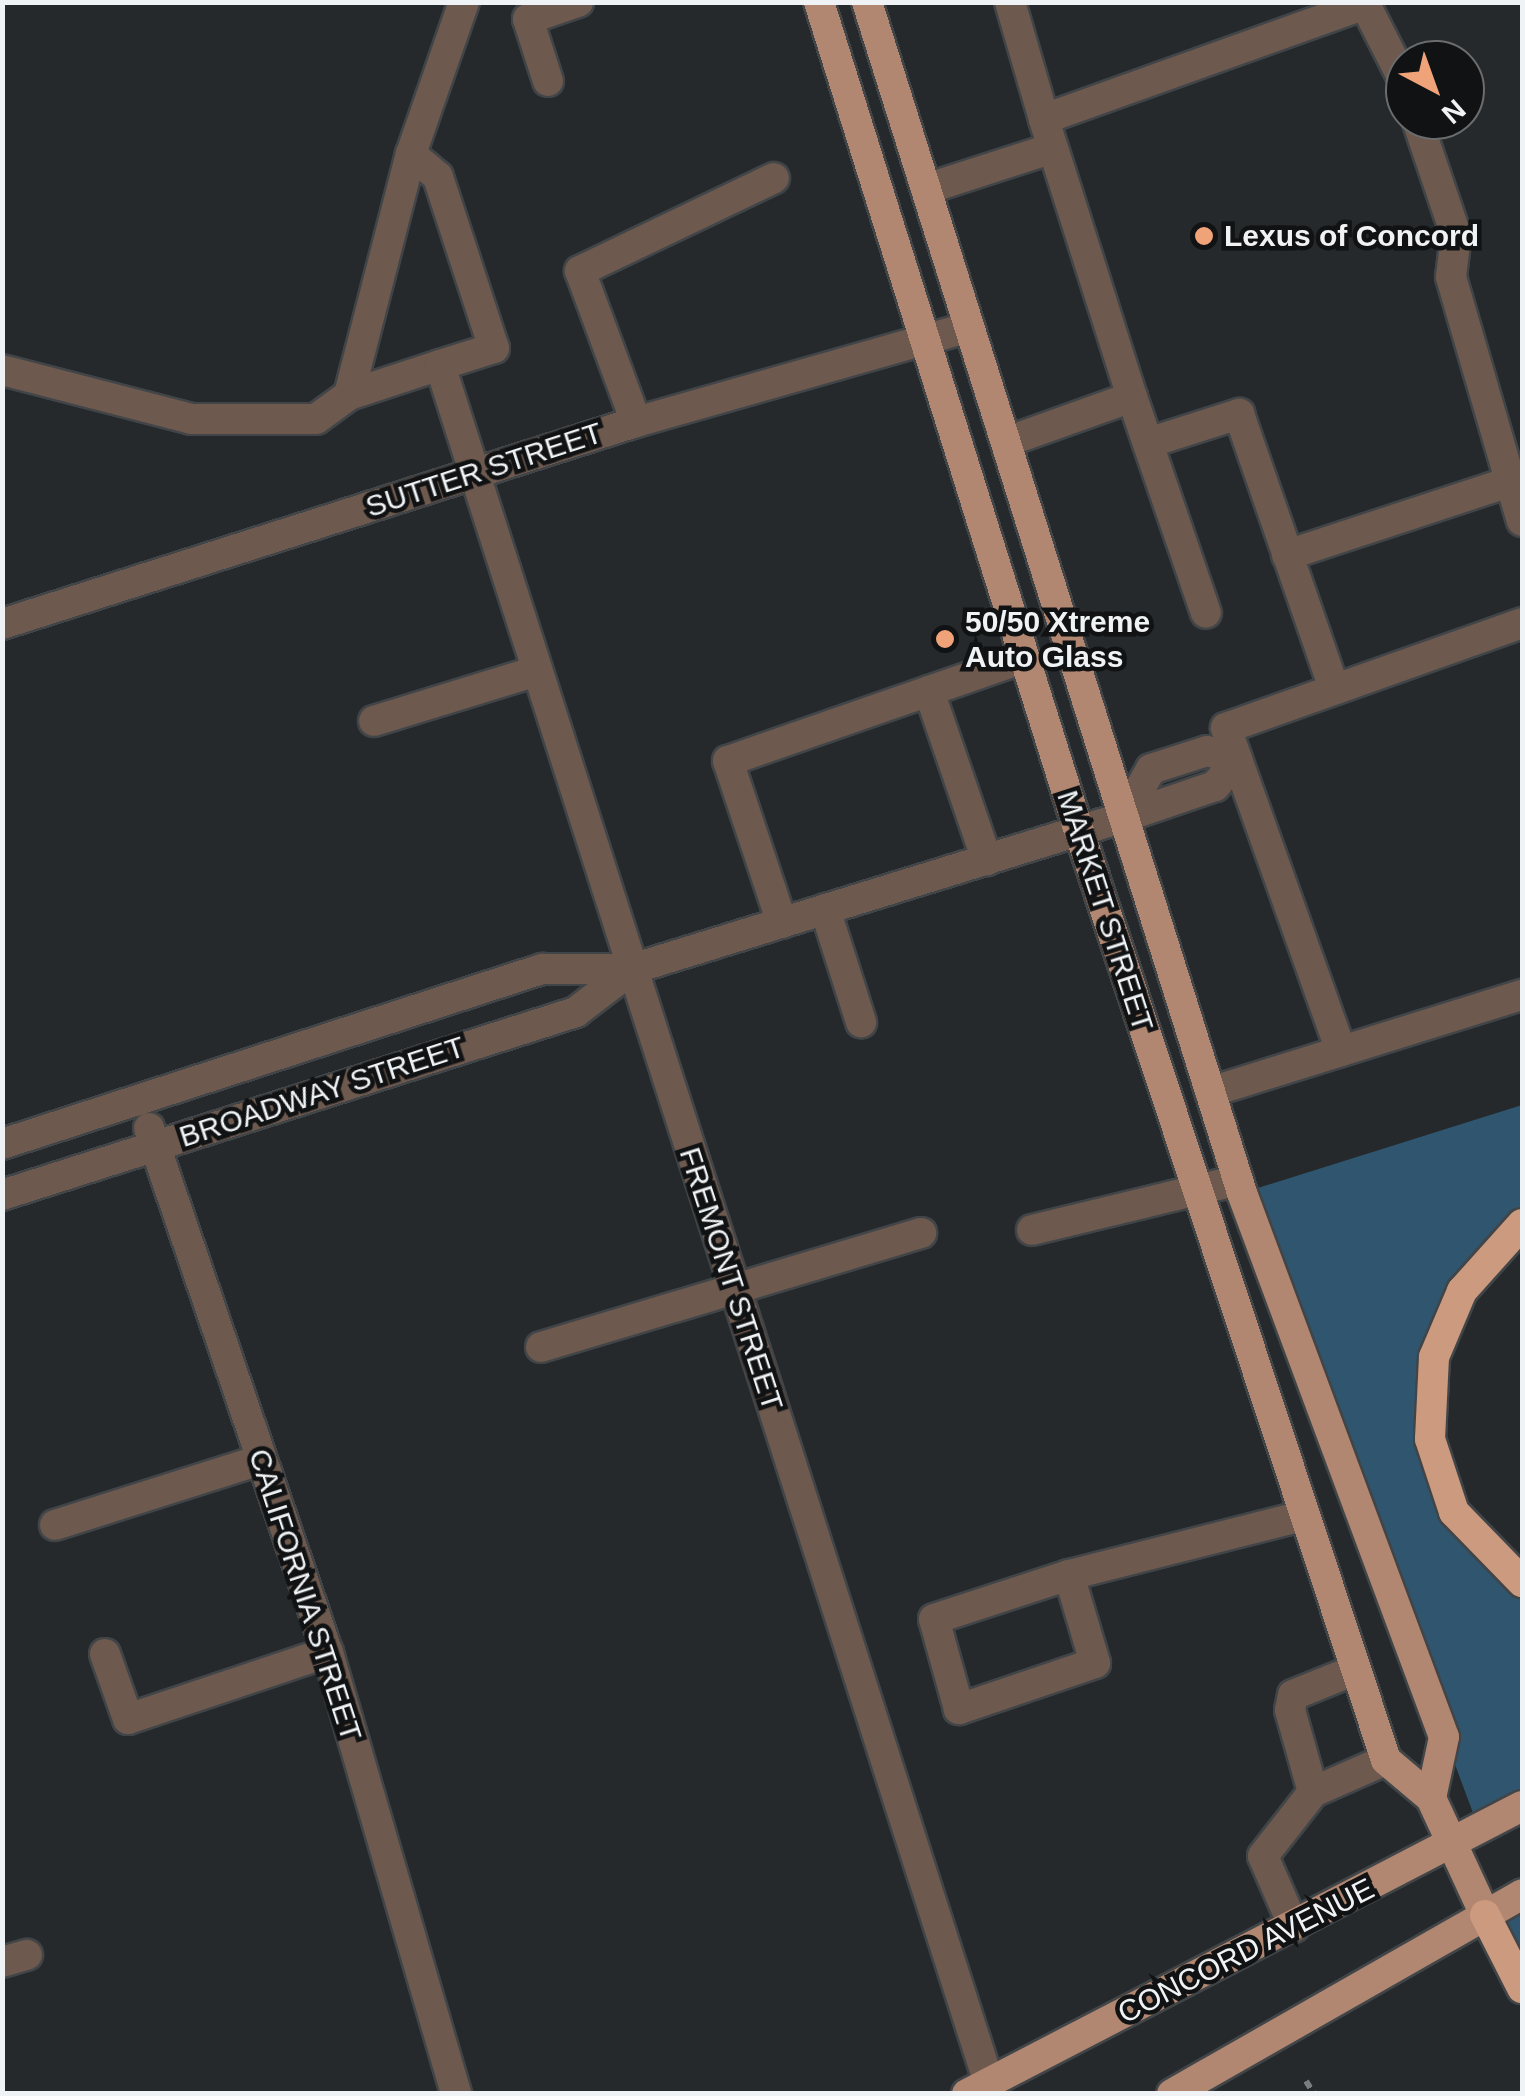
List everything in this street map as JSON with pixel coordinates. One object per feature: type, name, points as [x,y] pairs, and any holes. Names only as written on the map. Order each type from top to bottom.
[{"type":"highway","points":[[1522,1224],[1462,1291],[1434,1358],[1430,1439],[1454,1512],[1522,1582]]},
{"type":"highway","points":[[1485,1915],[1522,1988]]},
{"type":"main road","name":"MARKET STREET","points":[[819,2],[1195,1193],[1386,1760]]},
{"type":"main road","name":"MARKET STREET","points":[[867,2],[1238,1180],[1444,1737],[1431,1798]]},
{"type":"main road","points":[[1386,1760],[1431,1798],[1485,1915]]},
{"type":"main road","name":"CONCORD AVENUE","points":[[982,2090],[1522,1806]]},
{"type":"main road","points":[[1172,2094],[1522,1894]]},
{"type":"street","points":[[349,395],[411,154],[464,2]]},
{"type":"street","points":[[548,81],[528,19],[578,2]]},
{"type":"street","points":[[1010,2],[1132,397],[1206,612]]},
{"type":"street","points":[[926,189],[1048,133],[1364,4],[1385,44]]},
{"type":"street","points":[[1424,140],[1456,234],[1451,277],[1500,428],[1509,482],[1522,521]]},
{"type":"street","points":[[2,370],[191,420],[316,419],[349,395],[494,348],[438,177],[411,154]]},
{"type":"street","points":[[636,422],[580,271],[774,178]]},
{"type":"street","name":"SUTTER STREET","points":[[2,624],[636,422],[969,327]]},
{"type":"street","name":"FREMONT STREET","points":[[440,365],[734,1288],[982,2090]]},
{"type":"street","points":[[1006,442],[1132,397]]},
{"type":"street","points":[[1148,443],[1238,414],[1334,690]]},
{"type":"street","points":[[1287,555],[1509,482]]},
{"type":"street","points":[[1341,1051],[1226,728],[1522,622]]},
{"type":"street","points":[[782,923],[728,760],[1024,658]]},
{"type":"street","points":[[374,721],[537,670]]},
{"type":"street","points":[[930,691],[986,860]]},
{"type":"street","points":[[1124,816],[1151,768],[1207,751],[1237,759]]},
{"type":"street","name":"BROADWAY STREET","points":[[2,1144],[542,969],[632,969],[1124,816]]},
{"type":"street","points":[[825,909],[860,1022]]},
{"type":"street","name":"BROADWAY STREET","points":[[2,1195],[576,1012],[632,969]]},
{"type":"street","points":[[1210,1092],[1522,995]]},
{"type":"street","name":"CALIFORNIA STREET","points":[[141,1102],[328,1652],[456,2094]]},
{"type":"street","points":[[1032,1230],[1238,1180]]},
{"type":"street","points":[[541,1347],[921,1233]]},
{"type":"street","points":[[55,1524],[260,1460]]},
{"type":"street","points":[[1070,1575],[1095,1663],[960,1709],[934,1619],[1070,1575],[1303,1516]]},
{"type":"street","points":[[105,1654],[128,1718],[328,1652]]},
{"type":"street","points":[[1313,1792],[1290,1710],[1294,1695],[1355,1670]]},
{"type":"street","points":[[1294,1927],[1262,1856],[1313,1792],[1386,1760]]},
{"type":"path","points":[[1306,2081],[1314,2094]]},
{"type":"shaded area","points":[[1522,1105],[1522,1224],[1434,1358],[1454,1512],[1522,1582],[1522,1806],[1479,1829],[1242,1193]]},
{"type":"shaded area","points":[[1522,1894],[1522,1988],[1485,1915]]},
{"type":"place","name":"Lexus of Concord","points":[[1204,236]]},
{"type":"place","name":"50/50 Xtreme Auto Glass","points":[[945,639]]}]
